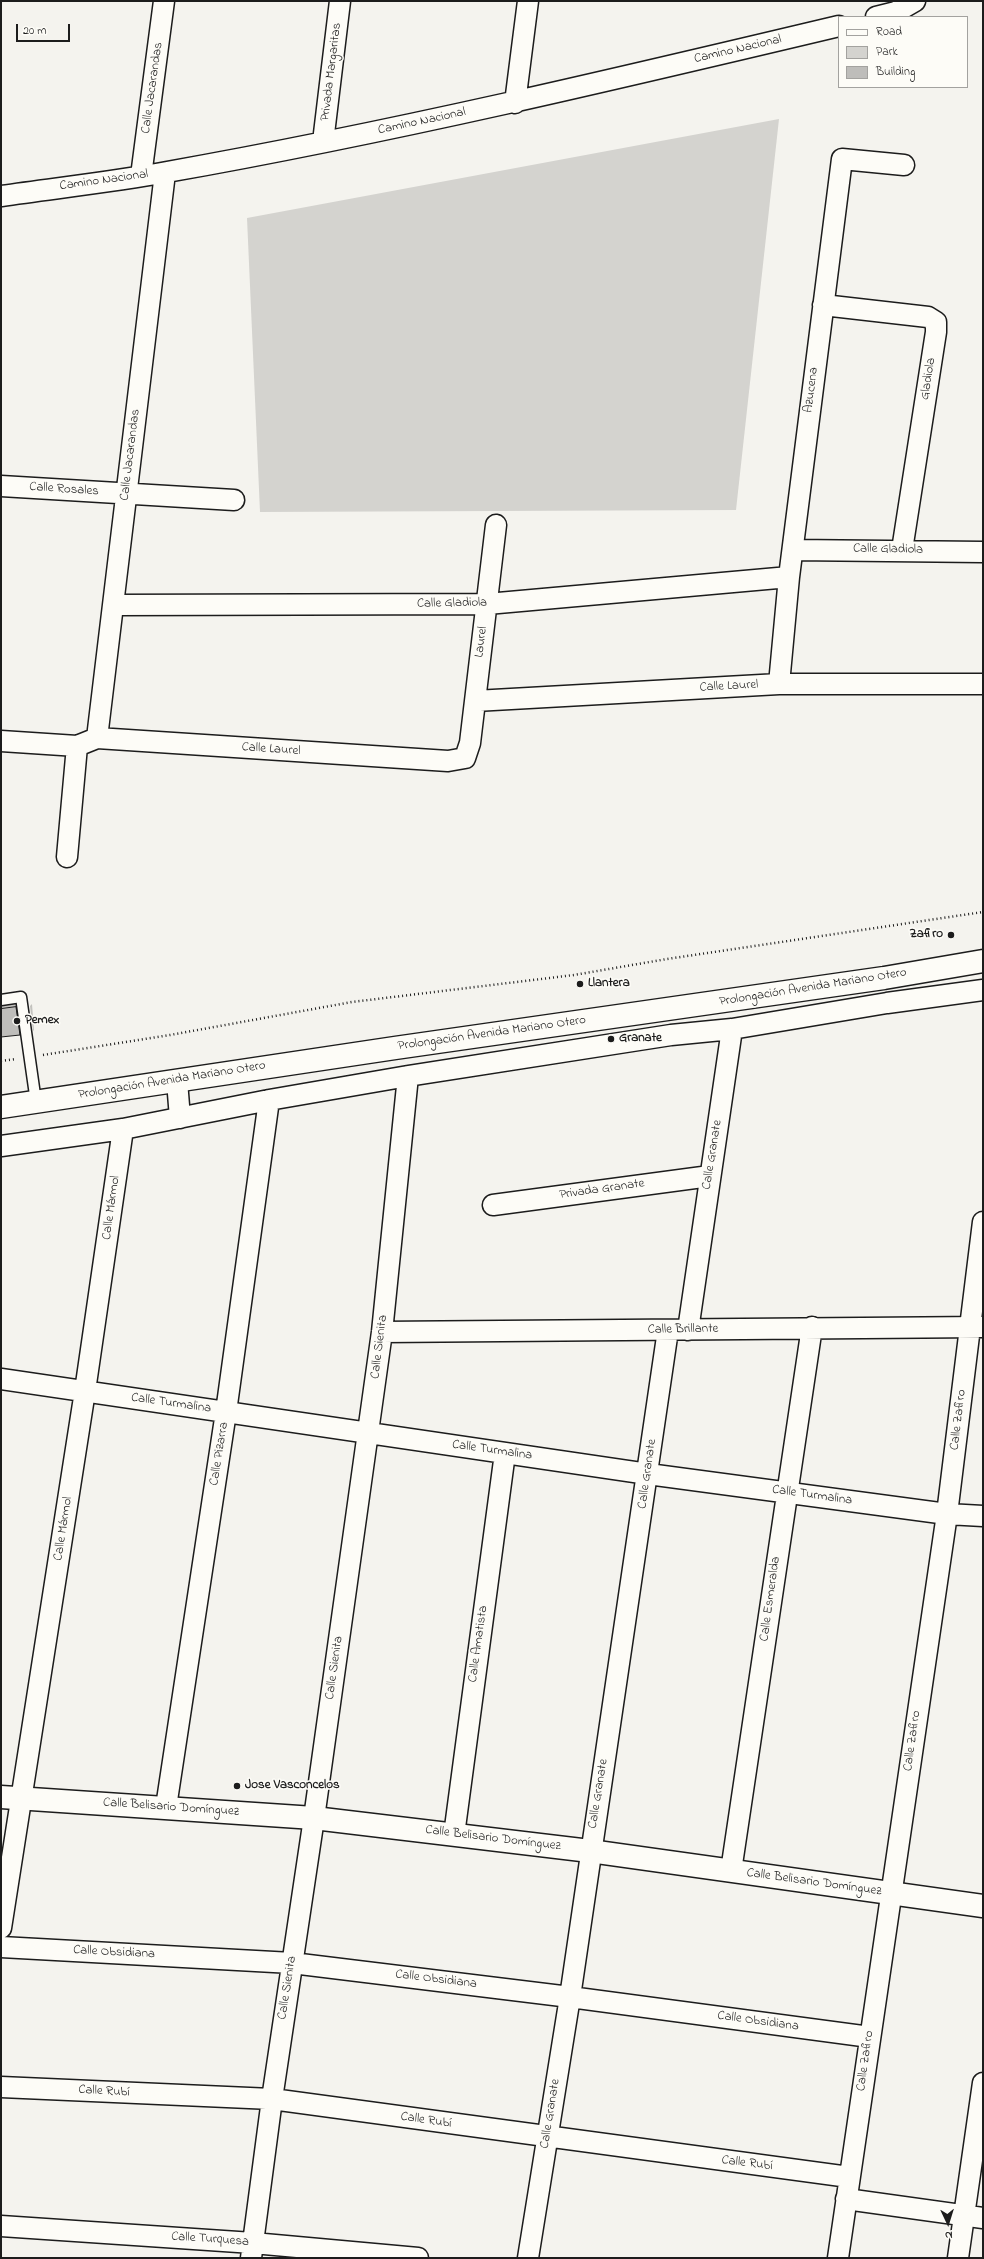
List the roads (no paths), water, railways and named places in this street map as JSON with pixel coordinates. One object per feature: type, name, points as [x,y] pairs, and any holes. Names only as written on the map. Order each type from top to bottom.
[{"type":"main road","name":"Prolongación Avenida Mariano Otero","points":[[1,1107],[884,978],[983,961]]},
{"type":"main road","name":"Calle Belisario Domínguez","points":[[11,1797],[314,1818],[590,1851],[983,1906]]},
{"type":"street","name":"Calle Jacarandas","points":[[141,176],[164,1]]},
{"type":"street","name":"Privada Margaritas","points":[[323,142],[340,1]]},
{"type":"street","points":[[515,103],[528,1]]},
{"type":"street","points":[[880,16],[896,12],[915,1]]},
{"type":"street","name":"Camino Nacional","points":[[1,196],[165,173],[323,142],[515,103],[838,26]]},
{"type":"street","name":"Azucena","points":[[779,684],[789,577],[842,159],[904,165]]},
{"type":"street","name":"Calle Jacarandas","points":[[97,738],[165,173]]},
{"type":"street","name":"Gladiola","points":[[823,306],[928,317],[936,322],[936,332],[902,550]]},
{"type":"street","name":"Calle Rosales","points":[[1,486],[127,495],[234,500]]},
{"type":"street","name":"Laurel","points":[[466,758],[470,743],[496,525]]},
{"type":"street","name":"Calle Gladiola","points":[[793,550],[983,552]]},
{"type":"street","name":"Calle Gladiola","points":[[114,605],[487,604],[789,577]]},
{"type":"street","name":"Calle Laurel","points":[[475,701],[779,684],[983,684]]},
{"type":"street","name":"Calle Laurel","points":[[1,741],[77,746],[97,738],[448,761],[466,758]]},
{"type":"street","points":[[67,857],[77,746]]},
{"type":"street","name":"Prolongación Avenida Mariano Otero","points":[[1,1146],[123,1129],[269,1100],[408,1076],[671,1035],[732,1029],[888,1003],[983,990]]},
{"type":"street","name":"Calle Granate","points":[[688,1330],[732,1029]]},
{"type":"street","name":"Calle Sienita","points":[[252,2250],[272,2099],[314,1818],[382,1332],[408,1076]]},
{"type":"street","points":[[177,1081],[180,1118]]},
{"type":"street","name":"Calle Pizarra","points":[[166,1807],[226,1412],[269,1100]]},
{"type":"street","name":"Calle Mármol","points":[[1,1928],[11,1797],[86,1391],[123,1129]]},
{"type":"street","name":"Privada Granate","points":[[493,1205],[710,1176]]},
{"type":"street","name":"Calle Zafiro","points":[[838,2258],[976,1326],[983,1222]]},
{"type":"street","name":"Calle Brillante","points":[[382,1332],[976,1326]]},
{"type":"street","name":"Calle Esmeralda","points":[[731,1871],[812,1327]]},
{"type":"street","name":"Calle Granate","points":[[528,2258],[570,1997],[590,1851],[648,1474],[668,1330]]},
{"type":"street","name":"Calle Turmalina","points":[[1,1379],[648,1474],[947,1514],[983,1516]]},
{"type":"street","name":"Calle Amatista","points":[[454,1835],[504,1453]]},
{"type":"street","name":"Calle Obsidiana","points":[[1,1947],[292,1963],[570,1997],[870,2037]]},
{"type":"street","points":[[958,2258],[974,2216],[983,2083]]},
{"type":"street","name":"Calle Rubí","points":[[1,2087],[272,2099],[547,2138],[849,2177]]},
{"type":"street","points":[[846,2199],[974,2216]]},
{"type":"street","name":"Calle Turquesa","points":[[1,2226],[252,2250],[418,2258]]},
{"type":"lane","points":[[1,1000],[21,998],[28,1058],[36,1102]]},
{"type":"place","name":"Zafiro","points":[[951,935]]},
{"type":"place","name":"Llantera","points":[[580,984]]},
{"type":"place","name":"Pemex","points":[[17,1021]]},
{"type":"place","name":"Granate","points":[[611,1039]]},
{"type":"place","name":"Jose Vasconcelos","points":[[237,1786]]}]
